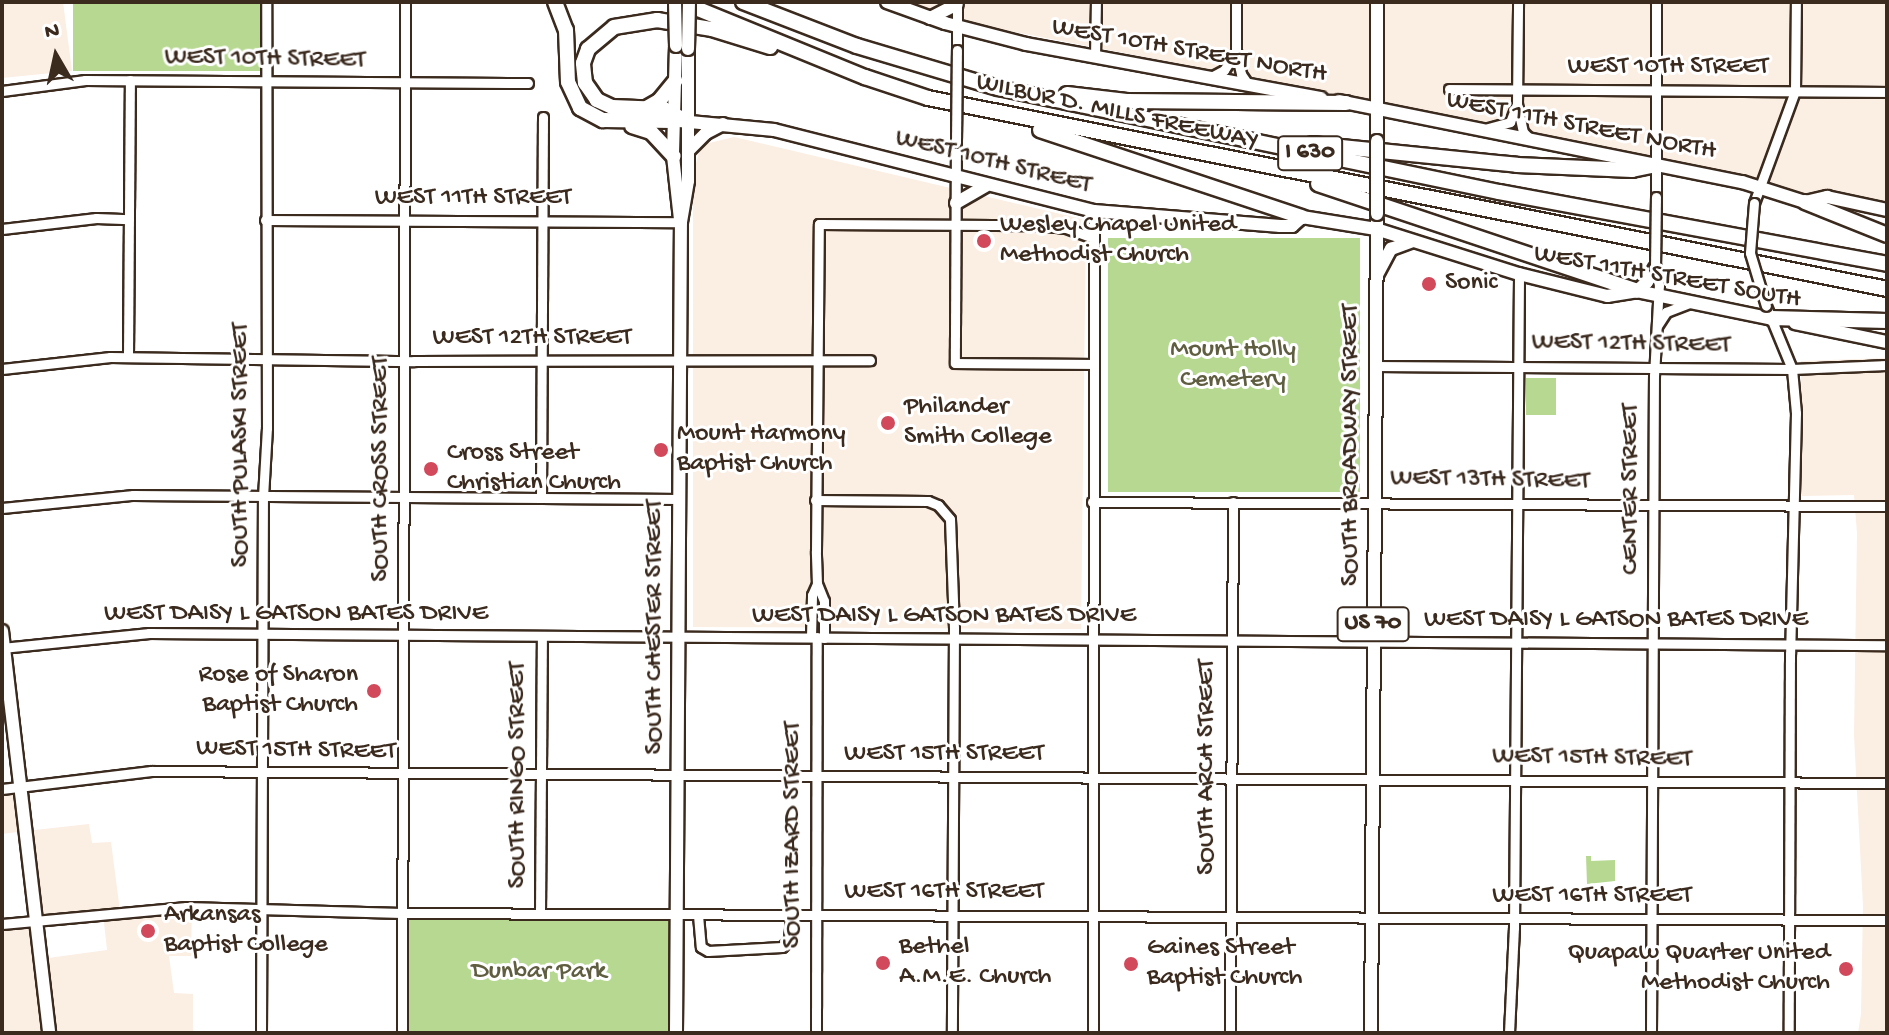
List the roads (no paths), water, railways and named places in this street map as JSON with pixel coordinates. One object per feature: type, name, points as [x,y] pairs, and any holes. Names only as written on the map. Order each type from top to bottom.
[{"type":"highway","points":[[555,2],[566,30],[571,93],[588,113],[651,132],[673,156]]},
{"type":"highway","name":"WILBUR D. MILLS FREEWAY","points":[[678,2],[865,77],[928,98],[1887,289]]},
{"type":"highway","name":"WILBUR D. MILLS FREEWAY","points":[[743,2],[857,46],[998,88],[1499,192],[1887,264]]},
{"type":"highway","points":[[772,2],[857,46]]},
{"type":"highway","points":[[678,119],[648,107],[604,104],[586,87],[583,68],[585,53],[608,30],[643,21],[690,24],[865,77]]},
{"type":"highway","points":[[648,107],[659,101],[675,81]]},
{"type":"highway","points":[[998,88],[1127,101],[1346,103]]},
{"type":"highway","points":[[995,113],[1302,217]]},
{"type":"highway","points":[[616,121],[678,119]]},
{"type":"highway","points":[[1204,132],[1454,161],[1632,170],[1656,165]]},
{"type":"highway","points":[[1280,170],[1637,291]]},
{"type":"highway","points":[[1805,202],[1887,235]]},
{"type":"highway","points":[[1769,312],[1887,321]]},
{"type":"main road","name":"SOUTH CHESTER STREET","points":[[678,2],[682,48],[673,156],[675,204],[681,222]]},
{"type":"main road","name":"SOUTH CHESTER STREET","points":[[676,1033],[681,222],[688,181],[688,151],[678,119],[675,81],[689,2]]},
{"type":"main road","name":"WEST 10TH STREET NORTH","points":[[887,2],[957,27],[1095,57],[1346,103]]},
{"type":"main road","name":"SOUTH BROADWAY STREET","points":[[1371,1033],[1377,2]]},
{"type":"main road","points":[[930,18],[957,3]]},
{"type":"main road","name":"WEST 11TH STREET NORTH","points":[[1346,103],[1759,186],[1805,202]]},
{"type":"main road","name":"WEST 10TH STREET","points":[[678,119],[774,130],[985,186],[1094,211],[1280,226],[1292,226],[1302,217]]},
{"type":"main road","points":[[688,151],[706,133],[725,123]]},
{"type":"main road","points":[[956,203],[985,186]]},
{"type":"main road","points":[[1805,202],[1827,197],[1887,210]]},
{"type":"main road","name":"WEST 11TH STREET SOUTH","points":[[1302,217],[1376,229],[1519,274],[1607,296],[1637,291],[1689,303],[1769,312],[1887,342]]},
{"type":"main road","points":[[1375,277],[1394,246],[1422,241]]},
{"type":"main road","points":[[1637,291],[1655,268]]},
{"type":"main road","points":[[2,631],[49,1033]]},
{"type":"street","name":"SOUTH PULASKI STREET","points":[[261,1033],[265,772],[266,2]]},
{"type":"street","name":"SOUTH CROSS STREET","points":[[402,1033],[405,2]]},
{"type":"street","points":[[1095,57],[1096,2]]},
{"type":"street","points":[[1236,2],[1236,52],[1241,74],[1249,86]]},
{"type":"street","points":[[1518,2],[1517,104],[1523,132],[1531,140]]},
{"type":"street","name":"CENTER STREET","points":[[1651,1033],[1655,329],[1659,298],[1655,268],[1656,2]]},
{"type":"street","points":[[1789,1033],[1790,644],[1796,413],[1792,369],[1750,253],[1754,203],[1795,91],[1796,2]]},
{"type":"street","points":[[957,3],[955,363],[1093,364]]},
{"type":"street","points":[[1203,78],[1224,70],[1236,52]]},
{"type":"street","name":"WEST 10TH STREET","points":[[2,91],[81,81],[130,80],[528,83]]},
{"type":"street","points":[[128,356],[130,80]]},
{"type":"street","name":"WEST 10TH STREET","points":[[1449,89],[1887,92]]},
{"type":"street","points":[[1474,128],[1503,126],[1511,120],[1517,104]]},
{"type":"street","points":[[541,498],[543,117]]},
{"type":"street","points":[[1093,1033],[1091,639],[1094,211]]},
{"type":"street","points":[[2,229],[96,218],[129,219]]},
{"type":"street","name":"WEST 11TH STREET","points":[[265,220],[681,222]]},
{"type":"street","name":"SOUTH IZARD STREET","points":[[816,1033],[817,637],[812,595],[817,584],[815,500],[819,224],[956,225]]},
{"type":"street","points":[[956,225],[1051,226],[1093,238]]},
{"type":"street","points":[[1509,1033],[1514,918],[1519,274]]},
{"type":"street","points":[[1655,329],[1666,312],[1689,303]]},
{"type":"street","name":"WEST 12TH STREET","points":[[2,369],[128,356],[680,362],[870,360]]},
{"type":"street","name":"WEST 12TH STREET","points":[[1375,366],[1792,369],[1887,365]]},
{"type":"street","points":[[2,508],[133,495],[679,499]]},
{"type":"street","points":[[815,500],[928,501],[947,513],[953,533],[952,1033]]},
{"type":"street","name":"WEST 13TH STREET","points":[[1092,502],[1887,506]]},
{"type":"street","name":"SOUTH ARCH STREET","points":[[1230,1033],[1233,502]]},
{"type":"street","name":"WEST DAISY L GATSON BATES DRIVE","points":[[3,647],[134,633],[1887,645]]},
{"type":"street","name":"SOUTH RINGO STREET","points":[[540,913],[542,637]]},
{"type":"street","name":"WEST 15TH STREET","points":[[2,789],[151,771],[1887,783]]},
{"type":"street","name":"WEST 16TH STREET","points":[[2,924],[159,908],[402,913],[1887,920]]},
{"type":"street","points":[[698,915],[701,947],[708,951],[782,947],[789,940],[791,915]]},
{"type":"place","name":"Wesley Chapel United Methodist Church","points":[[984,241]]},
{"type":"place","name":"Sonic","points":[[1429,284]]},
{"type":"place","name":"Philander Smith College","points":[[888,423]]},
{"type":"place","name":"Mount Harmony Baptist Church","points":[[661,450]]},
{"type":"place","name":"Cross Street Christian Church","points":[[431,469]]},
{"type":"place","name":"Rose of Sharon Baptist Church","points":[[374,691]]},
{"type":"place","name":"Arkansas Baptist College","points":[[148,931]]},
{"type":"place","name":"Bethel A.M.E. Church","points":[[883,963]]},
{"type":"place","name":"Gaines Street Baptist Church","points":[[1131,964]]},
{"type":"place","name":"Quapaw Quarter United Methodist Church","points":[[1846,969]]},
{"type":"park label","name":"Mount Holly Cemetery","points":[[1233,366]]},
{"type":"park label","name":"Dunbar Park","points":[[539,973]]}]
